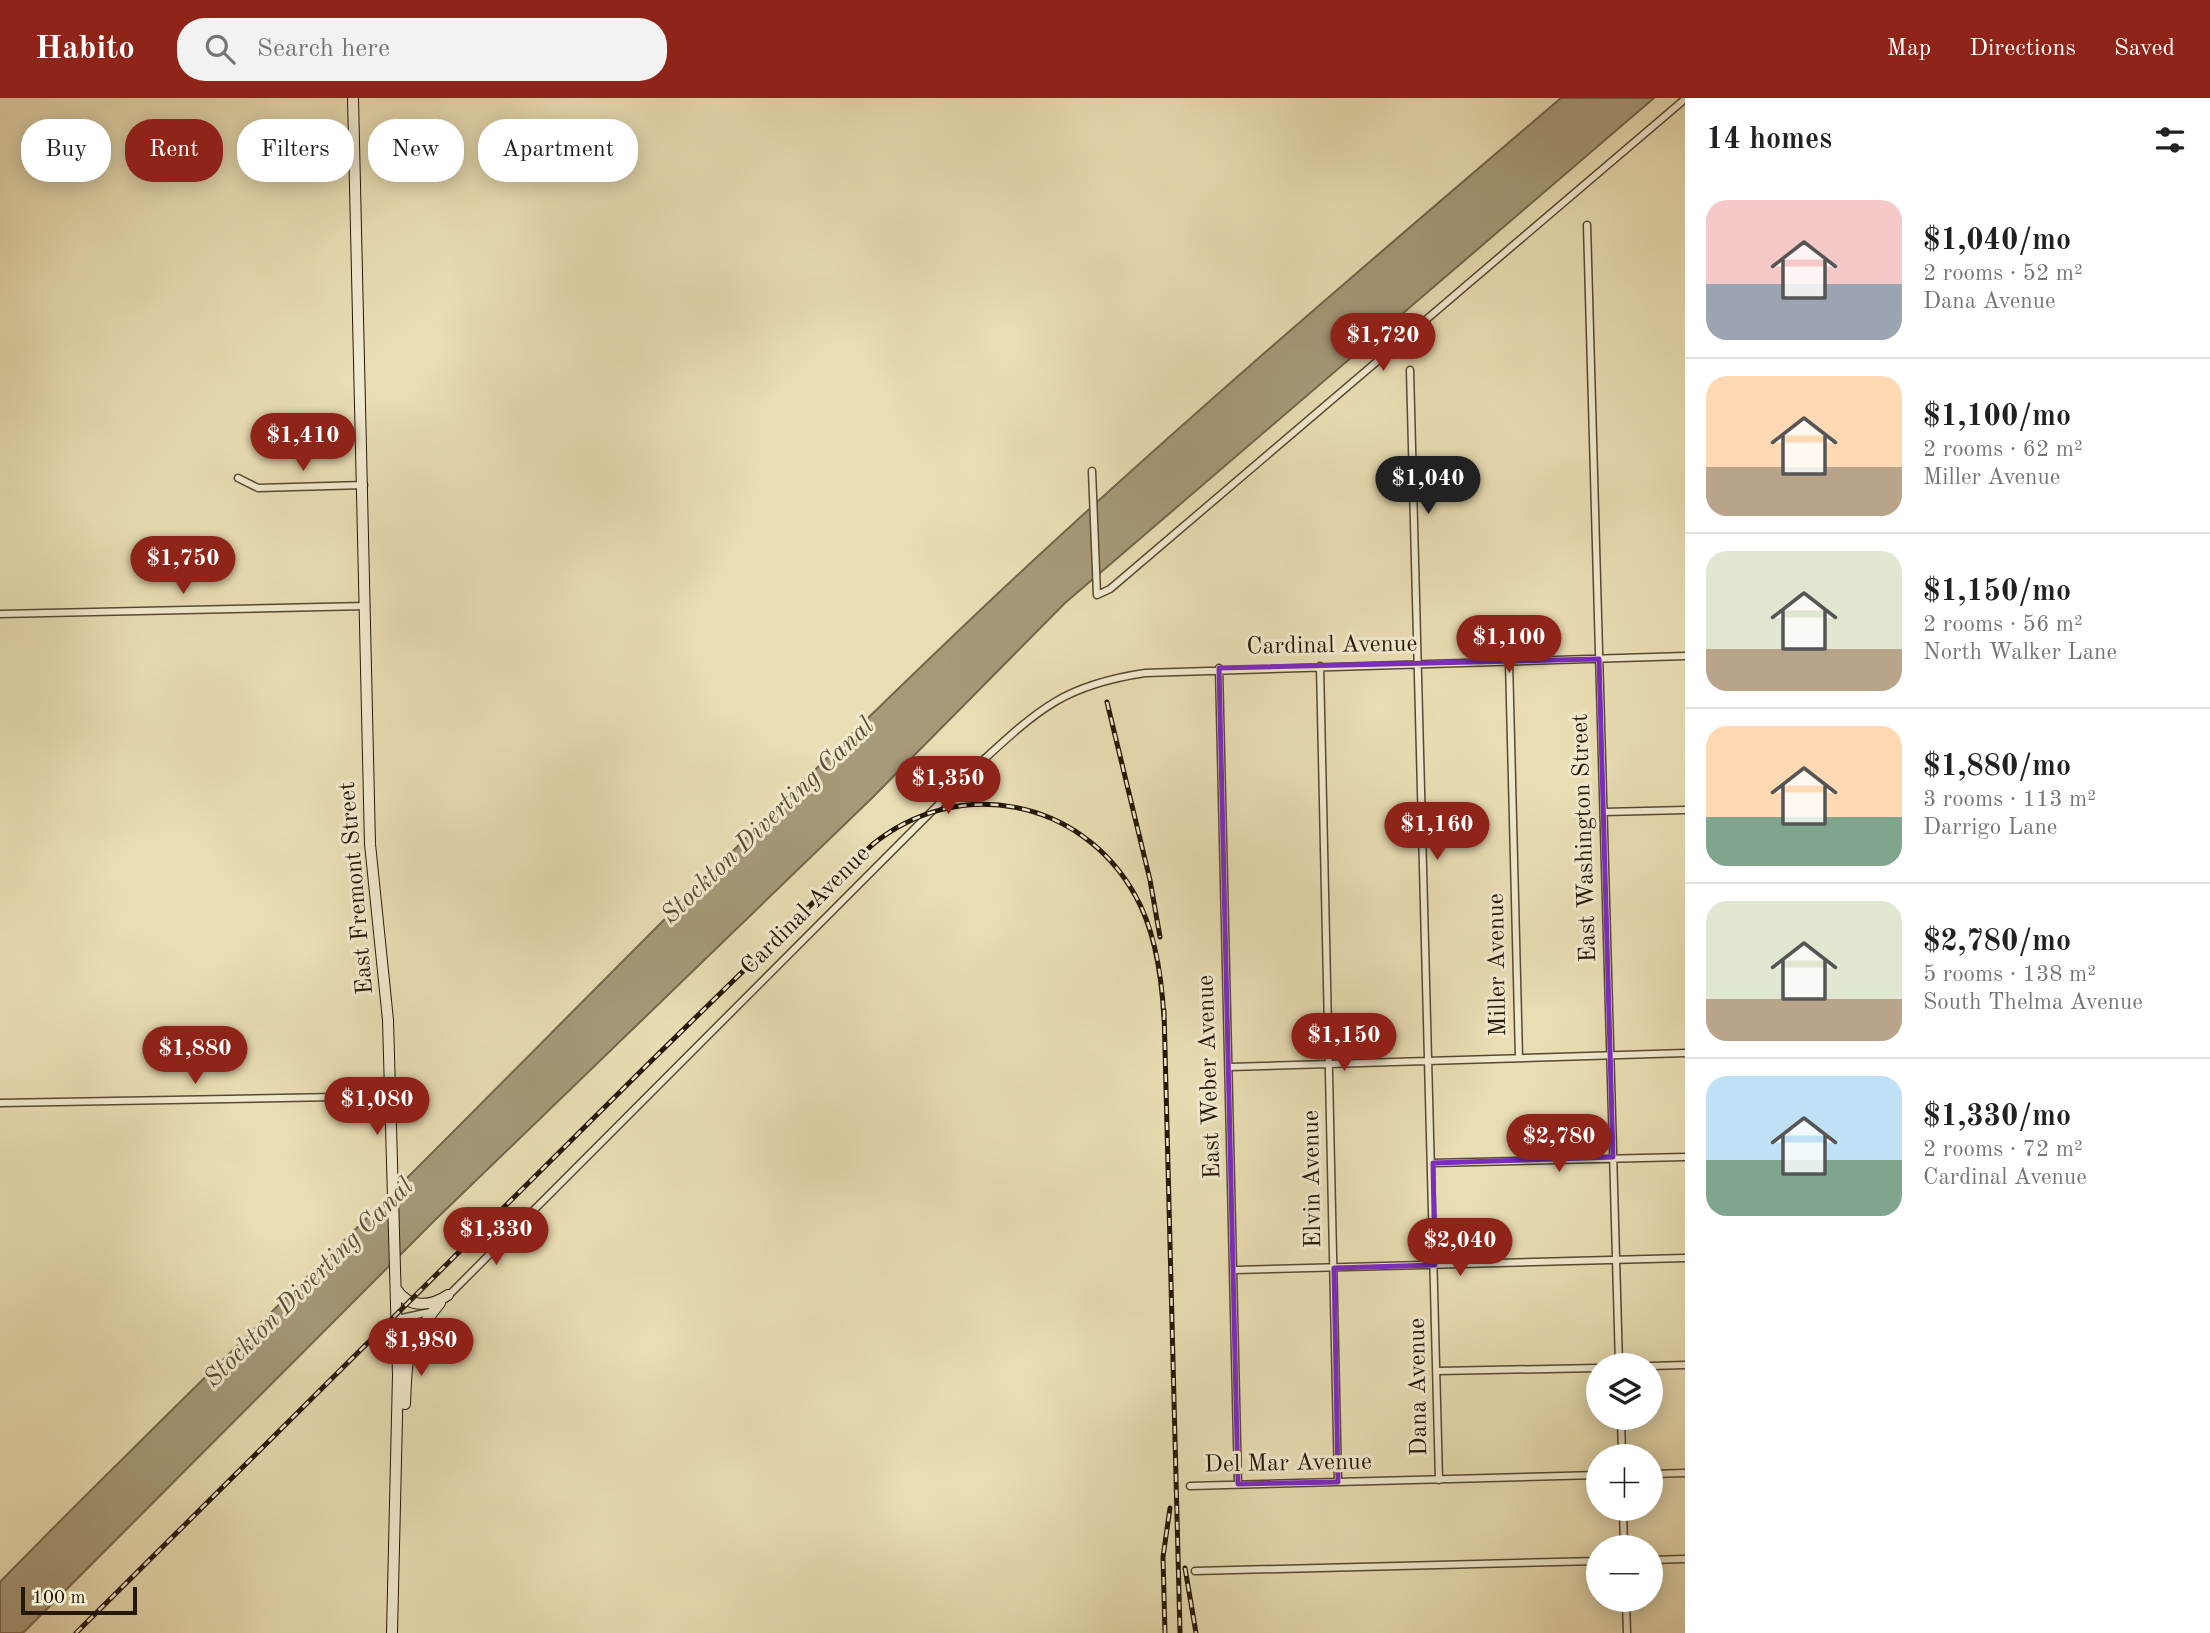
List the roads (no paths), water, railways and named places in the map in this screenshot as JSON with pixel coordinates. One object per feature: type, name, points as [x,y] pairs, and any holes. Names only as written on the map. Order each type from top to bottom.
[{"type":"main road","name":"East Fremont Street","points":[[353,98],[364,485],[370,844],[386,983],[397,1319],[398,1449],[392,1633]]},
{"type":"main road","points":[[396,1284],[404,1299],[421,1304],[448,1295]]},
{"type":"main road","points":[[398,1449],[410,1347],[419,1328],[440,1303]]},
{"type":"street","points":[[1092,471],[1097,595],[1110,589],[1685,99]]},
{"type":"street","name":"East Washington Street","points":[[1587,225],[1619,1353]]},
{"type":"street","name":"Dana Avenue","points":[[1410,370],[1433,1163],[1439,1480]]},
{"type":"street","points":[[238,478],[258,488],[364,485]]},
{"type":"street","points":[[0,614],[366,606]]},
{"type":"street","name":"Cardinal Avenue","points":[[397,1319],[424,1315],[440,1303],[1032,715],[1059,698],[1102,680],[1145,673],[1219,668],[1685,656]]},
{"type":"street","name":"Miller Avenue","points":[[1509,661],[1520,1058]]},
{"type":"street","name":"Elvin Avenue","points":[[1320,666],[1331,1064],[1338,1482]]},
{"type":"street","name":"East Weber Avenue","points":[[1219,668],[1238,1485]]},
{"type":"street","points":[[1604,812],[1685,810]]},
{"type":"street","points":[[1230,1067],[1685,1053]]},
{"type":"street","points":[[0,1103],[391,1096]]},
{"type":"street","points":[[1433,1163],[1685,1157]]},
{"type":"street","points":[[1234,1270],[1685,1258]]},
{"type":"street","points":[[1663,1366],[1685,1365]]},
{"type":"street","points":[[1438,1371],[1586,1368]]},
{"type":"street","points":[[1663,1474],[1685,1473]]},
{"type":"street","name":"Del Mar Avenue","points":[[1190,1486],[1586,1475]]},
{"type":"street","points":[[1663,1560],[1685,1559]]},
{"type":"street","points":[[1195,1571],[1586,1561]]},
{"type":"street","points":[[1626,1612],[1627,1633]]},
{"type":"water","name":"Stockton Diverting Canal","points":[[1561,98],[1654,98],[1065,603],[872,798],[434,1221],[23,1633],[0,1633],[0,1582],[844,742],[992,599],[1132,471]]},
{"type":"railway","points":[[1107,702],[1150,880],[1160,937]]},
{"type":"railway","points":[[76,1633],[872,845],[905,823],[941,810],[978,804],[1015,807],[1050,818],[1083,836],[1112,862],[1142,909],[1157,956],[1164,1020]]},
{"type":"railway","points":[[1164,1010],[1180,1633]]},
{"type":"railway","points":[[1165,1633],[1163,1557],[1170,1508]]},
{"type":"railway","points":[[1185,1568],[1196,1633]]}]
